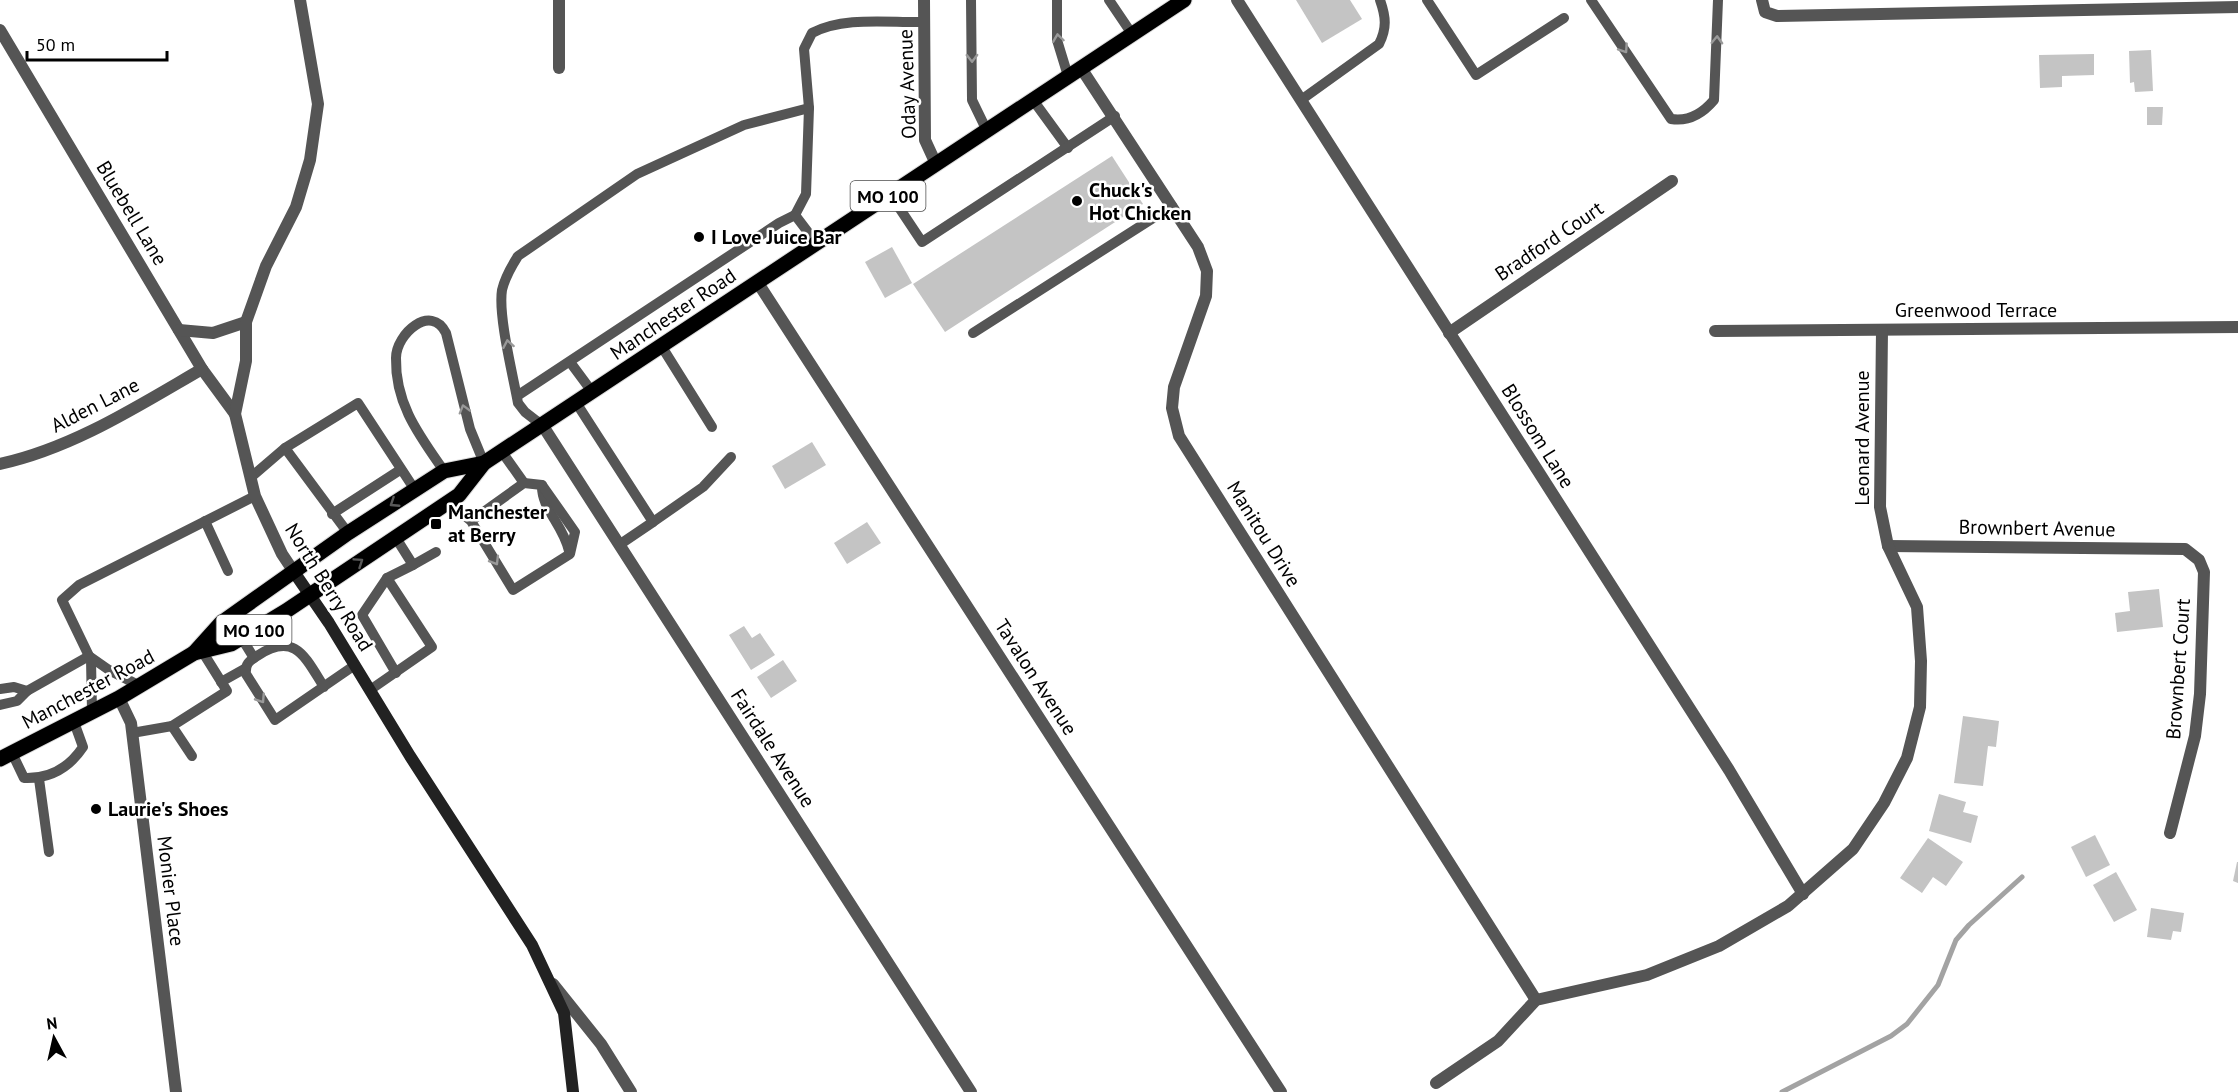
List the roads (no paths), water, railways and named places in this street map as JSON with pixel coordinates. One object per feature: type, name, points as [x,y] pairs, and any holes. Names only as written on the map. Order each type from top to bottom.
[{"type":"main road","name":"Manchester Road","points":[[198,652],[221,623],[348,533],[444,471],[484,463],[543,426],[1184,0]]},
{"type":"main road","name":"Manchester Road","points":[[6,756],[74,722],[198,652],[231,644],[241,638],[310,595],[459,495],[484,463]]},
{"type":"main road","name":"North Berry Road","points":[[294,572],[532,945],[551,981],[564,1013],[573,1092]]},
{"type":"street","name":"North Berry Road","points":[[294,572],[282,555],[255,496],[235,414],[246,361],[246,322],[266,266],[296,207],[310,160],[318,104],[300,0]]},
{"type":"street","points":[[559,0],[559,68]]},
{"type":"street","name":"Oday Avenue","points":[[924,0],[925,141],[936,164]]},
{"type":"street","name":"Blossom Lane","points":[[1237,0],[1729,770],[1803,894]]},
{"type":"street","points":[[1762,0],[1765,12],[1777,16],[2238,7]]},
{"type":"street","name":"Bluebell Lane","points":[[0,30],[202,369],[235,414]]},
{"type":"street","name":"Manitou Drive","points":[[1075,72],[1115,116],[1198,247],[1206,271],[1206,296],[1174,387],[1172,408],[1179,436],[1536,1000]]},
{"type":"street","name":"Bradford Court","points":[[1449,333],[1672,181]]},
{"type":"street","name":"Tavalon Avenue","points":[[758,283],[1281,1092]]},
{"type":"street","points":[[179,330],[213,333],[246,322]]},
{"type":"street","name":"Greenwood Terrace","points":[[1715,331],[2238,327]]},
{"type":"street","name":"Leonard Avenue","points":[[1536,1000],[1647,975],[1719,945],[1803,894],[1853,849],[1884,803],[1907,758],[1920,707],[1920,661],[1917,607],[1888,546],[1883,526],[1880,486],[1882,330]]},
{"type":"street","name":"Alden Lane","points":[[0,464],[32,457],[110,422],[202,369]]},
{"type":"street","name":"Fairdale Avenue","points":[[543,426],[971,1092]]},
{"type":"street","name":"Brownbert Avenue","points":[[1888,546],[2185,549]]},
{"type":"street","name":"Brownbert Court","points":[[2170,833],[2194,736],[2200,694],[2204,572],[2199,560],[2185,549]]},
{"type":"street","name":"Monier Place","points":[[118,698],[130,723],[132,733],[176,1092]]},
{"type":"street","name":"North Berry Road","points":[[551,981],[601,1044],[631,1092]]},
{"type":"street","points":[[1436,1083],[1498,1041],[1536,1000]]},
{"type":"lane","points":[[971,0],[972,100],[987,131]]},
{"type":"lane","points":[[1057,0],[1057,40],[1075,72]]},
{"type":"lane","points":[[1110,0],[1132,34]]},
{"type":"lane","points":[[1301,100],[1379,44],[1386,31],[1385,15],[1380,0]]},
{"type":"lane","points":[[1427,0],[1476,75],[1564,18]]},
{"type":"lane","points":[[1591,0],[1671,119],[1680,121],[1707,109],[1714,100],[1718,0]]},
{"type":"lane","points":[[517,396],[779,223],[795,215],[806,194],[809,108],[804,49],[812,33],[829,27],[856,23],[925,22]]},
{"type":"lane","points":[[1033,100],[1068,148]]},
{"type":"lane","points":[[543,426],[525,412],[517,396],[502,292],[507,272],[518,256],[637,174],[744,124],[809,108]]},
{"type":"lane","points":[[890,194],[922,242],[1115,116]]},
{"type":"lane","points":[[973,333],[1172,206]]},
{"type":"lane","points":[[795,215],[817,244]]},
{"type":"lane","points":[[444,471],[408,420],[399,387],[396,352],[408,332],[424,321],[434,320],[440,323],[446,333],[459,394],[484,463]]},
{"type":"lane","points":[[662,347],[712,427]]},
{"type":"lane","points":[[570,362],[593,393]]},
{"type":"lane","points":[[250,478],[285,448],[358,403],[415,490]]},
{"type":"lane","points":[[577,404],[653,522]]},
{"type":"lane","points":[[285,448],[348,533]]},
{"type":"lane","points":[[502,452],[524,483]]},
{"type":"lane","points":[[619,545],[703,487],[731,457]]},
{"type":"lane","points":[[332,514],[400,470]]},
{"type":"lane","points":[[448,502],[471,521],[513,590],[570,554],[562,529],[541,498],[542,485],[524,483],[471,521]]},
{"type":"lane","points":[[92,712],[90,658],[62,600],[79,585],[255,496]]},
{"type":"lane","points":[[205,522],[228,571]]},
{"type":"lane","points":[[396,538],[413,565]]},
{"type":"lane","points":[[396,673],[378,635],[362,615],[387,578],[436,552]]},
{"type":"lane","points":[[370,690],[432,647],[387,578]]},
{"type":"lane","points":[[396,614],[405,605]]},
{"type":"lane","points":[[241,638],[254,658]]},
{"type":"lane","points":[[221,682],[246,668],[254,658],[271,647],[282,645],[294,647],[301,653],[324,687]]},
{"type":"lane","points":[[132,733],[172,726],[227,691],[198,652]]},
{"type":"lane","points":[[90,658],[140,686]]},
{"type":"lane","points":[[0,705],[17,701],[27,691],[90,658]]},
{"type":"lane","points":[[246,668],[246,674],[275,720],[355,665]]},
{"type":"lane","points":[[0,689],[14,687],[27,691]]},
{"type":"lane","points":[[6,756],[24,778],[48,777],[75,759],[83,747],[74,722]]},
{"type":"lane","points":[[172,726],[192,756]]},
{"type":"lane","points":[[39,778],[49,852]]},
{"type":"waterway","points":[[1782,1092],[1891,1036],[1907,1024],[1938,985],[1956,940],[1969,925],[2022,877]]},
{"type":"place","name":"Chuck's Hot Chicken","points":[[1077,201]]},
{"type":"place","name":"I Love Juice Bar","points":[[699,237]]},
{"type":"place","name":"Manchester at Berry","points":[[436,524]]},
{"type":"place","name":"Laurie's Shoes","points":[[96,809]]}]
